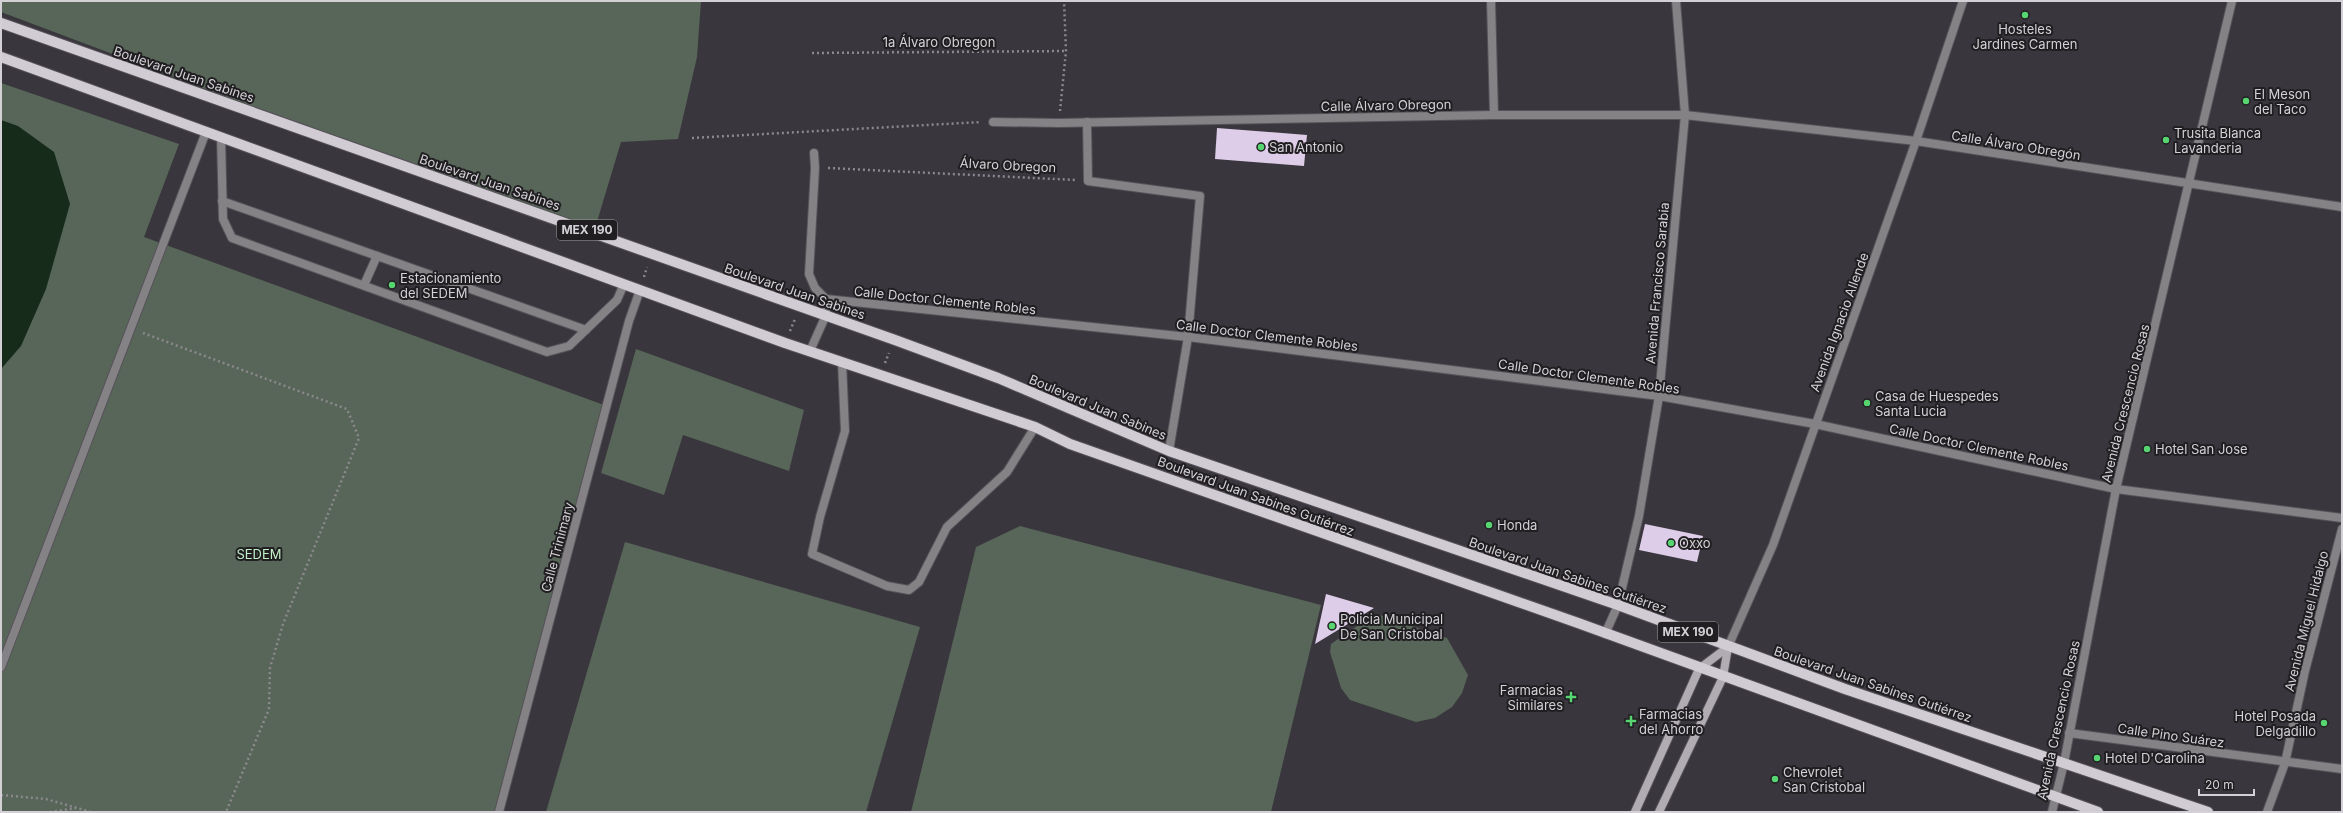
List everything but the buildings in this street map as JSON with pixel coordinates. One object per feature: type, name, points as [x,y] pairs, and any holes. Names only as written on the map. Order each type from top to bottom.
[{"type":"main road","name":"Boulevard Juan Sabines","points":[[1,23],[895,340],[998,378],[1169,451]]},
{"type":"main road","name":"MEX 190","points":[[1,57],[785,343],[1035,427]]},
{"type":"main road","name":"Boulevard Juan Sabines Gutiérrez","points":[[1035,427],[1070,444],[1129,463],[2098,812]]},
{"type":"main road","name":"Boulevard Juan Sabines Gutiérrez","points":[[1169,451],[1618,606],[1728,647],[2208,812]]},
{"type":"main road","points":[[1635,812],[1699,669],[1728,647]]},
{"type":"main road","points":[[1659,812],[1723,677],[1728,647]]},
{"type":"street","points":[[1491,1],[1494,115]]},
{"type":"street","name":"Avenida Francisco Sarabia","points":[[1606,634],[1618,606],[1639,516],[1659,396],[1685,115],[1676,1]]},
{"type":"street","name":"Avenida Ignacio Allende","points":[[1728,647],[1773,545],[1916,141],[1963,1]]},
{"type":"street","name":"Avenida Crescencio Rosas","points":[[2052,812],[2064,763],[2116,489],[2190,185],[2232,1]]},
{"type":"street","name":"Calle Álvaro Obregon","points":[[993,122],[1059,123],[1494,115],[1685,115]]},
{"type":"street","name":"Calle Álvaro Obregón","points":[[1685,115],[1916,141],[2190,185],[2342,207]]},
{"type":"street","points":[[1087,122],[1088,181],[1200,196],[1188,337],[1169,451]]},
{"type":"street","points":[[1,667],[206,132]]},
{"type":"street","points":[[221,137],[222,219],[232,238],[547,352],[569,346],[617,300],[624,284]]},
{"type":"street","points":[[810,351],[826,315],[826,299],[815,288],[809,274],[815,168],[814,154]]},
{"type":"street","points":[[222,201],[586,330]]},
{"type":"street","points":[[364,286],[377,256]]},
{"type":"street","name":"Calle Trinimary","points":[[499,812],[627,329],[640,290]]},
{"type":"street","name":"Calle Doctor Clemente Robles","points":[[826,299],[1188,337],[1659,396],[1815,424],[2116,489],[2342,518]]},
{"type":"street","points":[[842,362],[845,431],[820,517],[812,554],[887,586],[909,590],[919,582],[947,527],[1007,472],[1035,427]]},
{"type":"street","name":"Avenida Miguel Hidalgo","points":[[2267,812],[2286,763],[2305,671],[2342,528]]},
{"type":"street","name":"Calle Pino Suárez","points":[[2069,733],[2286,763],[2342,769]]},
{"type":"path","points":[[1059,123],[1066,51],[1064,1]]},
{"type":"path","name":"1a Álvaro Obregon","points":[[812,53],[1066,51]]},
{"type":"path","points":[[692,138],[993,122]]},
{"type":"path","name":"Álvaro Obregon","points":[[815,168],[1088,181]]},
{"type":"path","points":[[640,290],[652,253]]},
{"type":"path","points":[[785,343],[799,307]]},
{"type":"path","points":[[130,328],[347,409],[359,438],[283,624],[270,668],[268,708],[226,812]]},
{"type":"path","points":[[879,375],[895,340]]},
{"type":"path","points":[[1,795],[46,799],[91,812]]},
{"type":"path","points":[[50,812],[77,808]]},
{"type":"green space","points":[[1,1],[701,1],[697,57],[678,139],[621,142],[593,235],[1,12]]},
{"type":"green space","name":"SEDEM","points":[[1,83],[179,144],[144,237],[604,405],[495,812],[1,812]]},
{"type":"green space","points":[[636,349],[804,410],[789,471],[683,435],[664,495],[601,473]]},
{"type":"green space","points":[[1020,526],[1321,605],[1271,812],[911,812],[976,547]]},
{"type":"green space","points":[[625,542],[920,627],[866,812],[546,812]]},
{"type":"green space","points":[[1380,615],[1447,638],[1468,675],[1462,693],[1452,707],[1435,718],[1416,722],[1350,700],[1341,688],[1330,652],[1331,644],[1370,617]]},
{"type":"shaded area","points":[[1,120],[18,126],[54,152],[70,204],[46,289],[21,346],[1,369]]},
{"type":"place","name":"Hosteles Jardines Carmen","points":[[2025,15]]},
{"type":"place","name":"El Meson del Taco","points":[[2246,101]]},
{"type":"place","name":"Trusita Blanca Lavanderia","points":[[2166,140]]},
{"type":"place","name":"San Antonio","points":[[1261,147]]},
{"type":"place","name":"Estacionamiento del SEDEM","points":[[392,285]]},
{"type":"place","name":"Casa de Huespedes Santa Lucia","points":[[1867,403]]},
{"type":"place","name":"Hotel San Jose","points":[[2147,449]]},
{"type":"place","name":"Honda","points":[[1489,525]]},
{"type":"place","name":"Oxxo","points":[[1671,543]]},
{"type":"place","name":"Policia Municipal De San Cristobal","points":[[1332,626]]},
{"type":"place","name":"Farmacias Similares","points":[[1571,697]]},
{"type":"place","name":"Farmacias del Ahorro","points":[[1631,721]]},
{"type":"place","name":"Hotel Posada Delgadillo","points":[[2324,723]]},
{"type":"place","name":"Hotel D'Carolina","points":[[2097,758]]},
{"type":"place","name":"Chevrolet San Cristobal","points":[[1775,779]]}]
